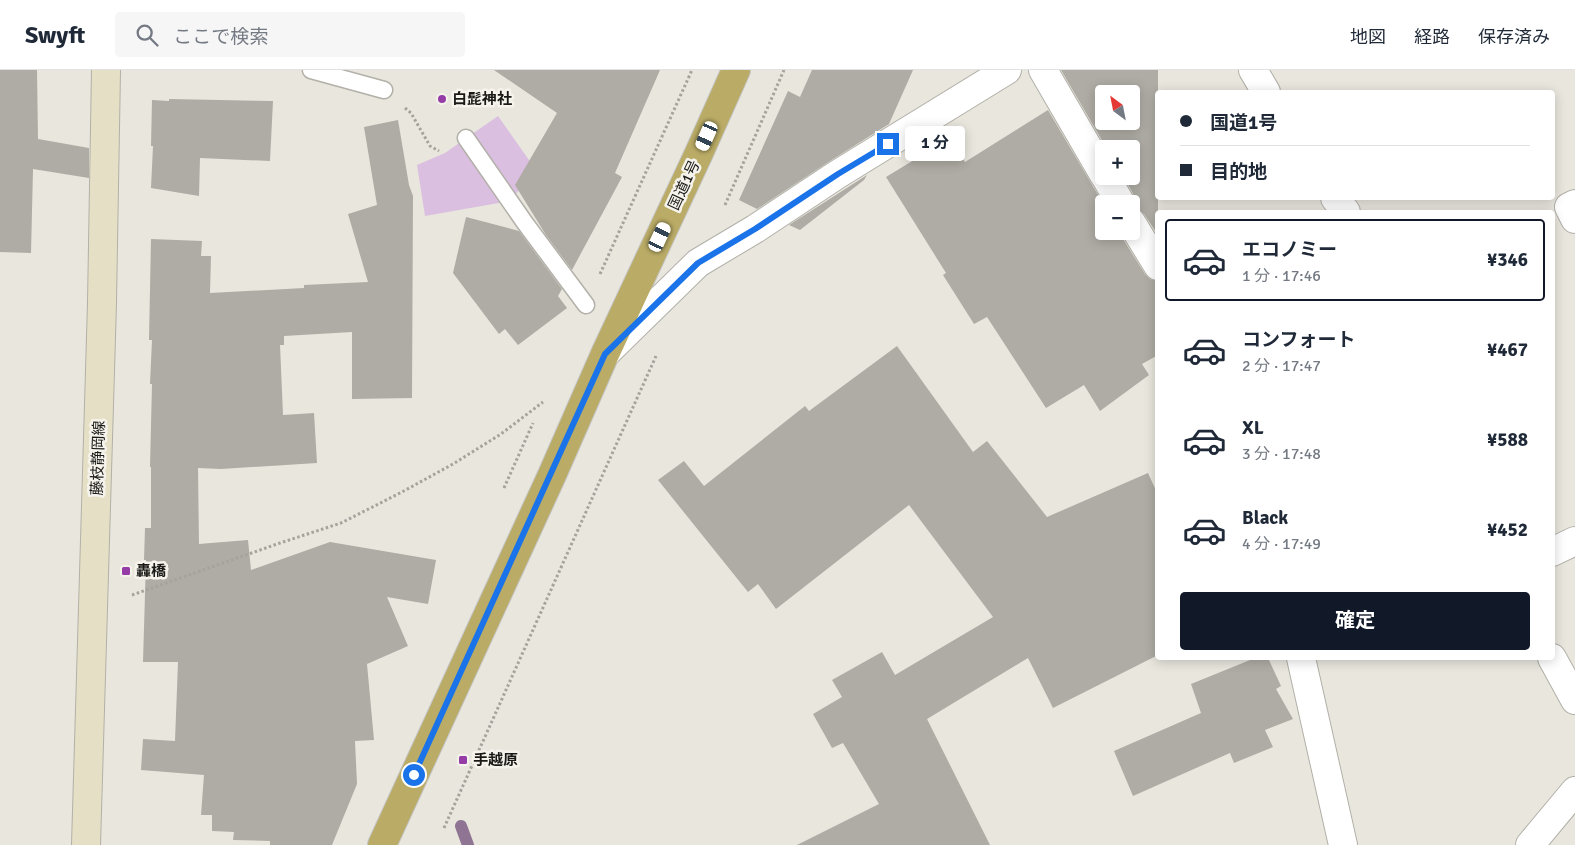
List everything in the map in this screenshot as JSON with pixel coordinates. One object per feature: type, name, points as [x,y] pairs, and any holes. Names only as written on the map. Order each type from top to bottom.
[{"type":"highway","name":"国道1号","points":[[382,845],[552,475],[605,354],[700,153],[736,70]]},
{"type":"main road","name":"藤枝静岡線","points":[[86,845],[102,312],[106,70]]},
{"type":"street","points":[[605,354],[698,263],[1007,70]]},
{"type":"street","points":[[1043,70],[1095,160]]},
{"type":"street","points":[[1253,70],[1265,90]]},
{"type":"street","points":[[1337,200],[1344,210]]},
{"type":"street","points":[[1575,204],[1569,206],[1575,219]]},
{"type":"street","points":[[1140,237],[1155,261]]},
{"type":"street","points":[[1555,551],[1575,541]]},
{"type":"street","points":[[1301,660],[1343,845]]},
{"type":"street","points":[[1553,660],[1575,700]]},
{"type":"street","points":[[1530,845],[1575,791]]},
{"type":"lane","points":[[311,70],[384,90]]},
{"type":"lane","points":[[466,138],[525,223],[586,305]]},
{"type":"path","points":[[586,305],[692,70]]},
{"type":"path","points":[[723,210],[784,70]]},
{"type":"path","points":[[384,90],[411,113],[430,146],[445,153]]},
{"type":"path","points":[[444,828],[657,354]]},
{"type":"path","points":[[538,412],[548,396]]},
{"type":"path","points":[[132,595],[341,523],[454,464],[501,434],[542,404]]},
{"type":"path","points":[[500,497],[535,419]]},
{"type":"shaded area","points":[[498,116],[536,170],[510,201],[425,216],[417,165],[445,153]]},
{"type":"building","points":[[0,70],[37,70],[38,139],[89,148],[89,178],[33,169],[31,253],[0,252]]},
{"type":"building","points":[[494,70],[660,70],[615,173],[622,177],[572,270],[546,235],[515,185],[557,113]]},
{"type":"building","points":[[812,70],[913,70],[889,124],[757,209],[739,200],[788,91],[800,97]]},
{"type":"building","points":[[1061,70],[1158,70],[1158,90],[1155,90],[1155,200],[1158,200],[1158,210],[1155,210],[1155,230],[1140,211],[1140,195],[1134,195],[1128,185],[1140,185],[1140,140],[1102,140],[1096,130],[1140,130],[1140,85],[1095,85],[1095,128]]},
{"type":"building","points":[[169,99],[273,101],[270,161],[200,158],[199,196],[151,188],[153,146],[151,146],[152,100],[169,101]]},
{"type":"building","points":[[1048,110],[1098,195],[1095,195],[1095,240],[1124,240],[1145,274],[1150,279],[1155,280],[1155,357],[1142,364],[1149,375],[1100,411],[1084,385],[1046,408],[987,317],[974,324],[943,275],[946,273],[886,177],[950,138],[965,162]]},
{"type":"building","points":[[398,120],[409,185],[413,196],[412,398],[352,399],[352,332],[284,336],[284,345],[280,345],[283,415],[314,413],[317,463],[221,469],[198,468],[199,544],[248,540],[251,570],[330,542],[436,560],[428,604],[387,597],[408,646],[367,664],[374,740],[355,741],[357,784],[332,845],[270,845],[270,841],[233,840],[234,832],[212,831],[212,815],[201,815],[204,775],[141,770],[143,739],[175,741],[178,662],[143,662],[145,528],[151,528],[152,384],[150,384],[152,340],[149,340],[151,239],[202,241],[201,256],[211,256],[210,293],[304,288],[304,285],[368,282],[348,214],[377,205],[364,127]]},
{"type":"building","points":[[867,175],[864,180],[800,230],[789,225]]},
{"type":"building","points":[[466,217],[519,231],[562,289],[558,296],[567,308],[518,345],[505,329],[499,334],[453,273]]},
{"type":"building","points":[[897,346],[973,452],[987,441],[1047,517],[1148,473],[1155,488],[1155,657],[1053,708],[1028,658],[927,719],[990,845],[797,845],[879,804],[843,743],[832,748],[813,714],[842,697],[832,680],[882,652],[895,675],[993,617],[909,505],[776,609],[758,584],[748,592],[658,480],[684,461],[704,486],[805,406],[809,411]]},
{"type":"building","points":[[1250,660],[1269,660],[1281,686],[1276,689],[1293,719],[1265,730],[1273,747],[1234,763],[1230,753],[1133,796],[1114,751],[1201,713],[1191,684]]},
{"type":"waterway","points":[[461,826],[468,845]]},
{"type":"place","name":"白髭神社","points":[[442,99]]},
{"type":"place","name":"轟橋","points":[[126,571]]},
{"type":"place","name":"手越原","points":[[463,760]]},
{"type":"route","points":[[414,775],[552,475],[605,354],[698,263],[888,144]]}]
